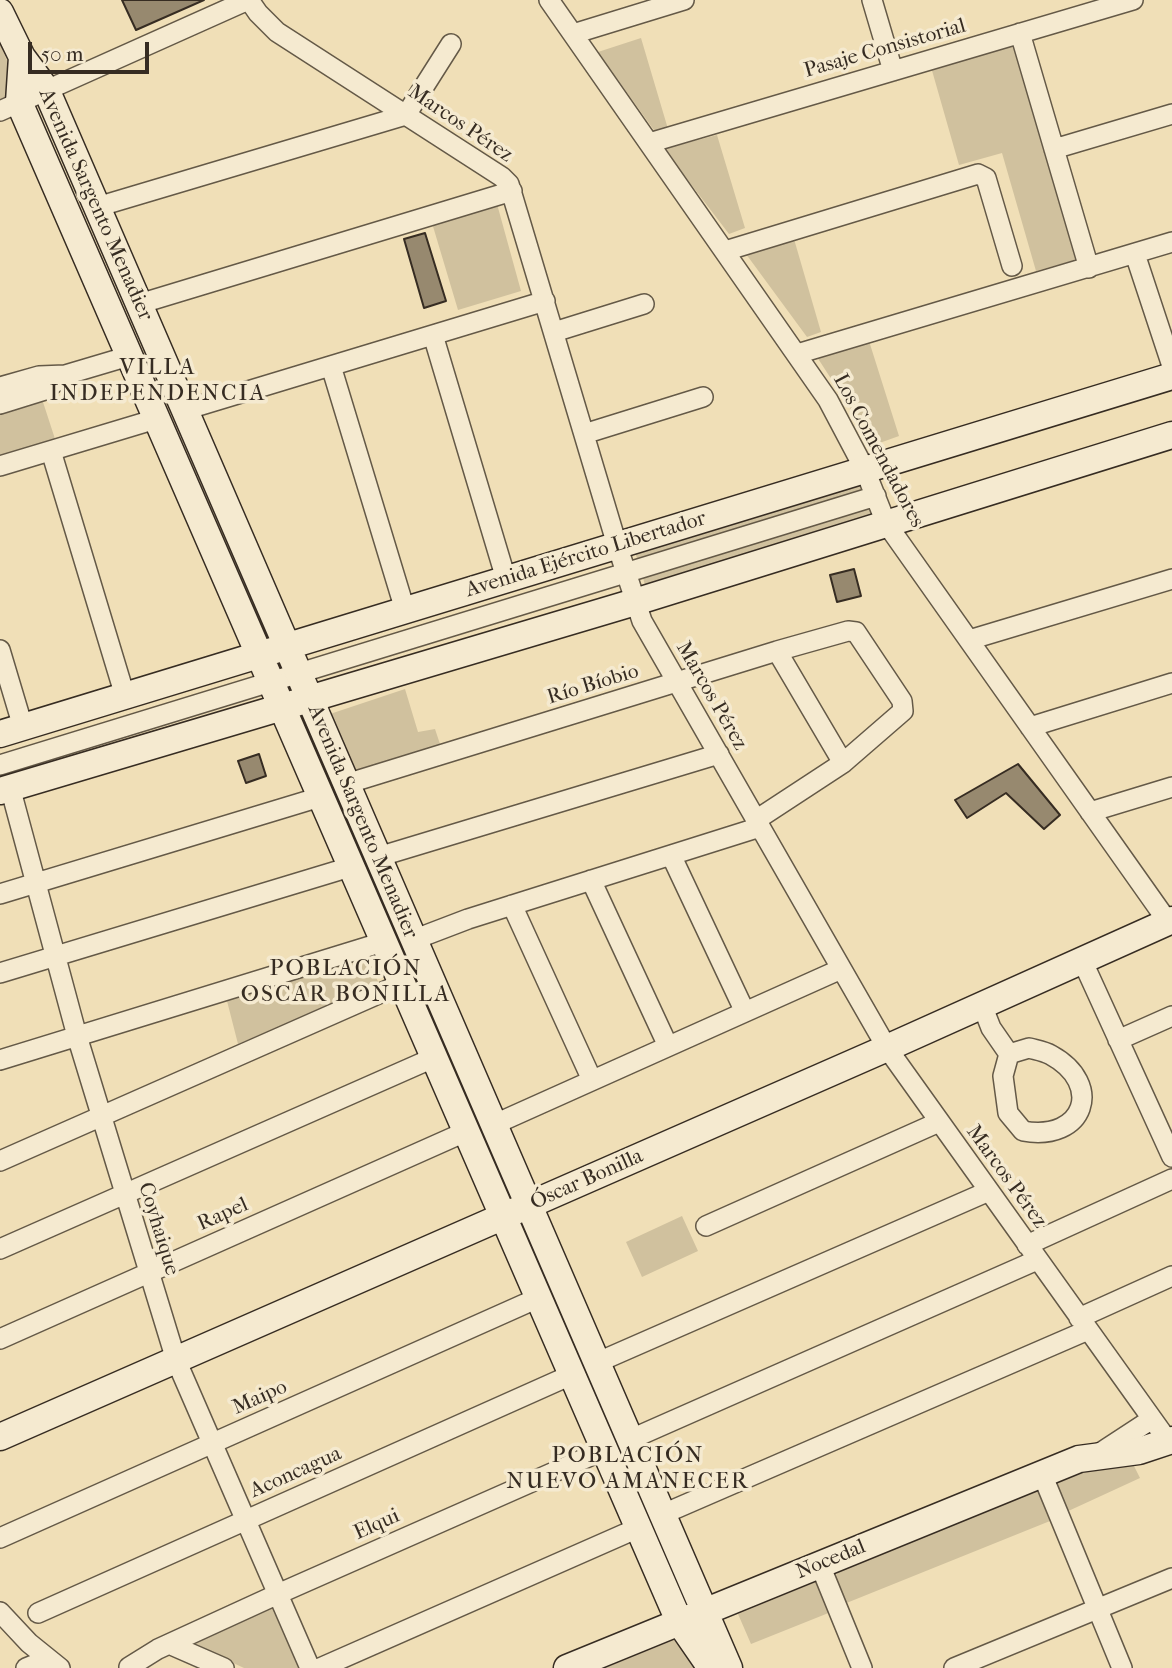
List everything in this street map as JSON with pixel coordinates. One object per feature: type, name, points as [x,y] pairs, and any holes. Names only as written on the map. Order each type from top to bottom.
[{"type":"main road","name":"Avenida Sargento Menadier","points":[[0,12],[22,57],[47,89],[662,1515],[692,1618],[711,1668]]},
{"type":"main road","name":"Avenida Sargento Menadier","points":[[22,57],[9,107],[129,356],[638,1528],[692,1618],[729,1668]]},
{"type":"main road","name":"Avenida Ejército Libertador","points":[[11,731],[1172,376]]},
{"type":"main road","points":[[3,781],[310,700],[1171,438]]},
{"type":"main road","name":"Óscar Bonilla","points":[[0,1437],[1170,921]]},
{"type":"main road","name":"Nocedal","points":[[567,1668],[1079,1459],[1139,1451],[1170,1441]]},
{"type":"street","points":[[9,107],[249,0]]},
{"type":"street","name":"Marcos Pérez","points":[[249,0],[278,32],[502,177],[512,191],[642,621],[887,1048],[1083,1324],[1170,1441]]},
{"type":"street","name":"Los Comendadores","points":[[549,0],[828,400],[865,470],[886,523],[1170,921]]},
{"type":"street","points":[[573,34],[684,0]]},
{"type":"street","points":[[872,0],[893,71]]},
{"type":"street","name":"Pasaje Consistorial","points":[[649,143],[1133,0]]},
{"type":"street","points":[[1020,33],[1089,268]]},
{"type":"street","points":[[97,206],[405,115],[451,44]]},
{"type":"street","points":[[1054,149],[1172,114]]},
{"type":"street","points":[[725,251],[978,174],[986,178],[1012,265]]},
{"type":"street","points":[[139,304],[512,191]]},
{"type":"street","points":[[797,354],[1172,243]]},
{"type":"street","points":[[1135,254],[1172,366]]},
{"type":"street","points":[[185,410],[545,301]]},
{"type":"street","points":[[554,332],[644,304]]},
{"type":"street","points":[[433,335],[506,579]]},
{"type":"street","points":[[0,387],[39,376],[65,375],[129,356]]},
{"type":"street","points":[[331,366],[405,610]]},
{"type":"street","points":[[0,404],[45,390],[65,375]]},
{"type":"street","points":[[584,434],[703,397]]},
{"type":"street","points":[[0,466],[156,419]]},
{"type":"street","points":[[51,451],[125,696]]},
{"type":"street","points":[[3,781],[270,682],[876,496]]},
{"type":"street","points":[[969,640],[1172,579]]},
{"type":"street","name":"Río Bíobio","points":[[346,784],[778,651],[853,631],[873,657],[904,707],[900,714],[843,763]]},
{"type":"street","points":[[0,650],[11,731]]},
{"type":"street","points":[[413,940],[512,905],[671,855],[758,823],[843,763],[778,651]]},
{"type":"street","points":[[1030,727],[1172,683]]},
{"type":"street","points":[[378,857],[719,754]]},
{"type":"street","name":"Coyhaique","points":[[3,781],[36,883],[123,1195],[176,1360],[310,1668]]},
{"type":"street","points":[[1090,812],[1172,787]]},
{"type":"street","points":[[0,894],[320,797]]},
{"type":"street","points":[[671,855],[745,1012]]},
{"type":"street","points":[[0,973],[350,867]]},
{"type":"street","points":[[591,880],[668,1046]]},
{"type":"street","points":[[512,905],[592,1080]]},
{"type":"street","points":[[0,1060],[383,942]]},
{"type":"street","points":[[1082,960],[1172,1157]]},
{"type":"street","points":[[493,1125],[841,969]]},
{"type":"street","points":[[0,1161],[401,984]]},
{"type":"street","points":[[982,1005],[991,1028],[1009,1054],[1003,1076],[1008,1113],[1023,1131],[1040,1134],[1056,1131],[1071,1123],[1081,1109],[1082,1093],[1077,1079],[1070,1071],[1051,1055],[1029,1048],[1009,1054]]},
{"type":"street","points":[[1118,1040],[1172,1016]]},
{"type":"street","points":[[0,1249],[433,1058]]},
{"type":"street","points":[[706,1226],[939,1122]]},
{"type":"street","name":"Rapel","points":[[0,1339],[465,1132]]},
{"type":"street","points":[[629,1440],[1032,1252],[1172,1180]]},
{"type":"street","points":[[596,1363],[989,1191]]},
{"type":"street","points":[[662,1515],[1083,1324],[1172,1276]]},
{"type":"street","name":"Maipo","points":[[0,1538],[538,1298]]},
{"type":"street","name":"Aconcagua","points":[[38,1613],[571,1375]]},
{"type":"street","name":"Nocedal","points":[[1096,1455],[1152,1419]]},
{"type":"street","name":"Elqui","points":[[129,1667],[170,1644],[278,1594],[604,1450]]},
{"type":"street","points":[[1042,1474],[1122,1668]]},
{"type":"street","points":[[320,1668],[638,1528]]},
{"type":"street","points":[[820,1565],[862,1668]]},
{"type":"street","points":[[954,1668],[1172,1578]]},
{"type":"street","points":[[0,1612],[54,1663]]},
{"type":"street","points":[[170,1644],[224,1668]]},
{"type":"street","points":[[26,1668],[54,1663]]},
{"type":"shaded area","points":[[641,38],[668,129],[656,133],[598,52]]},
{"type":"shaded area","points":[[1020,42],[1082,258],[1036,271],[1002,153],[959,165],[931,67]]},
{"type":"shaded area","points":[[0,44],[17,84],[14,96],[0,104]]},
{"type":"shaded area","points":[[717,135],[745,228],[729,234],[664,149]]},
{"type":"shaded area","points":[[497,204],[521,291],[458,310],[432,223]]},
{"type":"shaded area","points":[[794,239],[821,332],[807,337],[746,254]]},
{"type":"shaded area","points":[[869,341],[899,436],[874,445],[817,357]]},
{"type":"shaded area","points":[[42,399],[56,442],[0,459],[0,412]]},
{"type":"shaded area","points":[[856,481],[863,486],[872,516],[646,588],[635,552]]},
{"type":"shaded area","points":[[405,689],[418,732],[435,729],[441,747],[351,774],[330,714]]},
{"type":"shaded area","points":[[368,957],[379,984],[238,1044],[226,997]]},
{"type":"shaded area","points":[[682,1216],[698,1251],[642,1277],[626,1242]]},
{"type":"shaded area","points":[[1132,1462],[1140,1478],[1064,1513],[1054,1491],[1057,1483],[1107,1464]]},
{"type":"shaded area","points":[[1037,1489],[1050,1521],[844,1604],[833,1579],[839,1571]]},
{"type":"shaded area","points":[[818,1581],[831,1612],[751,1644],[738,1614]]},
{"type":"shaded area","points":[[274,1601],[301,1668],[244,1668],[188,1642]]},
{"type":"shaded area","points":[[674,1640],[699,1668],[605,1668]]},
{"type":"building","points":[[122,0],[204,0],[136,30]]},
{"type":"building","points":[[425,233],[446,301],[424,308],[404,239]]},
{"type":"building","points":[[854,569],[861,596],[837,602],[830,575]]},
{"type":"building","points":[[259,754],[266,776],[246,783],[238,761]]},
{"type":"building","points":[[1018,764],[1060,815],[1044,829],[1006,793],[967,818],[955,800]]},
{"type":"district","name":"VILLA INDEPENDENCIA","points":[[158,381]]},
{"type":"district","name":"POBLACIÓN OSCAR BONILLA","points":[[346,982]]},
{"type":"district","name":"POBLACIÓN NUEVO AMANECER","points":[[628,1469]]}]
